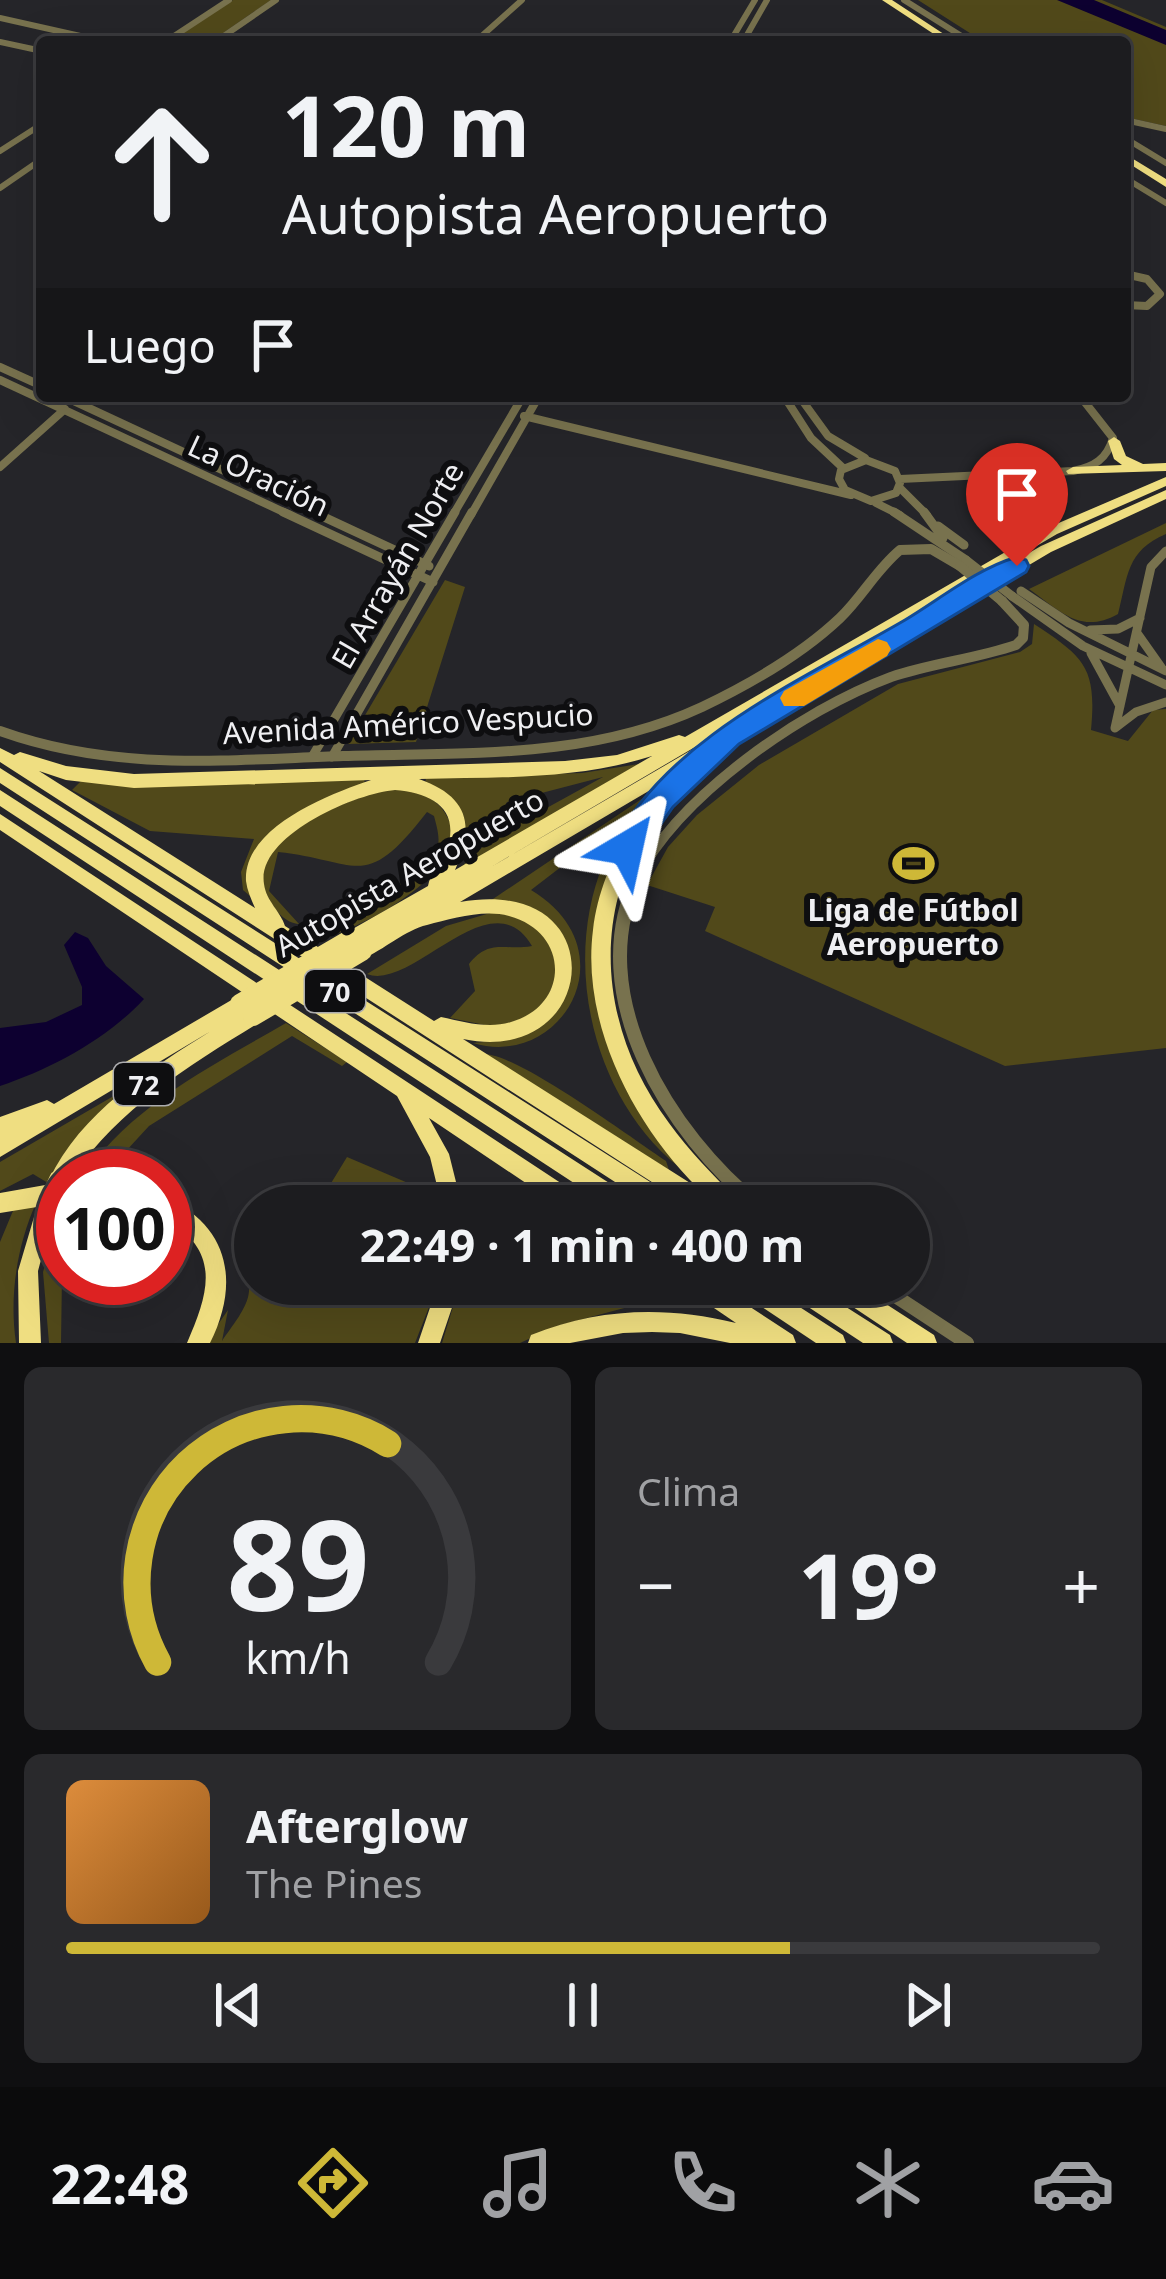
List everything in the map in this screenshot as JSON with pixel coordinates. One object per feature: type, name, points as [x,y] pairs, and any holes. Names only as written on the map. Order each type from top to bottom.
[{"type":"highway","points":[[883,0],[940,36]]},
{"type":"highway","points":[[883,0],[936,36]]},
{"type":"highway","points":[[1131,159],[1166,181]]},
{"type":"highway","points":[[1114,441],[1120,459],[1148,468]]},
{"type":"highway","points":[[1072,471],[1166,467]]},
{"type":"highway","name":"Autopista Aeropuerto","points":[[725,730],[1052,531],[1166,482]]},
{"type":"highway","name":"Autopista Aeropuerto","points":[[0,1148],[1046,549],[1166,494]]},
{"type":"highway","points":[[1126,510],[1166,503]]},
{"type":"highway","points":[[0,751],[44,767],[110,780],[520,770],[617,761],[725,730]]},
{"type":"highway","points":[[709,1185],[681,1157],[638,1097],[612,1038],[599,962],[604,910],[627,848],[663,798],[725,730]]},
{"type":"highway","points":[[0,751],[675,1185]]},
{"type":"highway","name":"70","points":[[0,775],[637,1185]]},
{"type":"highway","points":[[292,939],[264,910],[255,890],[261,854],[296,820],[381,784],[408,784],[433,791],[452,807],[460,826],[451,865],[408,915]]},
{"type":"highway","name":"70","points":[[0,797],[595,1185]]},
{"type":"highway","points":[[0,821],[546,1185]]},
{"type":"highway","points":[[408,915],[481,907],[518,910],[536,918],[555,936],[565,970],[553,1004],[518,1032],[472,1036],[416,1017]]},
{"type":"highway","name":"Autopista Aeropuerto","points":[[81,1149],[122,1102],[247,1010]]},
{"type":"highway","points":[[0,1127],[105,1085]]},
{"type":"highway","points":[[396,1085],[431,1135],[446,1185]]},
{"type":"highway","points":[[0,1203],[36,1197]]},
{"type":"highway","points":[[192,1225],[202,1232],[215,1256],[215,1306],[198,1343]]},
{"type":"highway","name":"Autopista Aeropuerto","points":[[30,1336],[28,1271],[36,1249]]},
{"type":"highway","points":[[429,1343],[442,1305]]},
{"type":"highway","points":[[728,1305],[785,1343]]},
{"type":"highway","points":[[778,1305],[835,1343]]},
{"type":"highway","points":[[823,1305],[882,1343]]},
{"type":"highway","points":[[868,1305],[926,1343]]},
{"type":"highway","points":[[539,1343],[588,1327],[655,1320],[700,1324],[764,1343]]},
{"type":"street","points":[[174,36],[229,0]]},
{"type":"street","points":[[224,36],[276,0]]},
{"type":"street","points":[[483,36],[522,0]]},
{"type":"street","points":[[734,36],[755,0]]},
{"type":"street","points":[[746,36],[767,0]]},
{"type":"street","points":[[909,0],[966,36]]},
{"type":"street","points":[[0,18],[80,36]]},
{"type":"street","points":[[0,42],[36,51]]},
{"type":"street","points":[[1131,121],[1166,129]]},
{"type":"street","points":[[0,152],[36,128]]},
{"type":"street","points":[[1131,142],[1166,163]]},
{"type":"street","points":[[0,188],[36,164]]},
{"type":"street","points":[[1131,182],[1166,203]]},
{"type":"street","points":[[1131,275],[1147,279],[1160,294],[1147,306],[1131,305]]},
{"type":"street","points":[[0,367],[36,383]]},
{"type":"street","name":"La Oración","points":[[0,380],[36,397]]},
{"type":"street","name":"La Oración","points":[[47,402],[433,582]]},
{"type":"street","points":[[0,467],[73,402]]},
{"type":"street","name":"La Oración","points":[[76,402],[439,570]]},
{"type":"street","name":"El Arrayán Norte","points":[[312,758],[519,402]]},
{"type":"street","name":"El Arrayán Norte","points":[[332,757],[536,402]]},
{"type":"street","points":[[788,402],[841,472],[851,495]]},
{"type":"street","points":[[804,402],[828,436],[890,467],[959,548],[963,563]]},
{"type":"street","points":[[871,501],[887,499],[900,483],[1072,471],[1102,460],[1114,441],[1108,426],[1086,402]]},
{"type":"street","points":[[513,413],[871,501],[959,548]]},
{"type":"street","points":[[809,483],[870,460]]},
{"type":"street","name":"Avenida Américo Vespucio","points":[[0,731],[52,750],[108,760],[551,749],[636,733],[703,707],[814,639],[856,602],[900,550],[931,549],[963,563],[1012,596]]},
{"type":"street","points":[[1166,551],[1151,567],[1115,728],[1144,708],[1166,702]]},
{"type":"street","points":[[1012,596],[1166,671]]},
{"type":"street","points":[[1012,596],[1083,646],[1166,685]]},
{"type":"street","points":[[734,1185],[682,1130],[640,1054],[624,991],[622,955],[639,876],[660,836],[693,798],[806,723],[884,680],[1016,645],[1023,638],[1024,625],[1012,596]]},
{"type":"street","points":[[1078,628],[1110,630],[1140,618]]},
{"type":"street","points":[[1137,633],[1166,671]]},
{"type":"street","points":[[1083,646],[1100,665],[1120,706]]},
{"type":"street","points":[[909,1305],[967,1343]]},
{"type":"shaded area","points":[[233,0],[271,0],[219,36],[178,36]]},
{"type":"shaded area","points":[[918,0],[1102,0],[1166,27],[1166,126],[1131,118],[1131,36],[975,36]]},
{"type":"shaded area","points":[[1057,0],[1094,0],[1166,30],[1166,45]]},
{"type":"shaded area","points":[[1166,523],[1166,534],[1143,548],[1131,566],[1118,614],[1093,622],[1071,618],[1029,589]]},
{"type":"shaded area","points":[[445,580],[465,587],[416,742],[348,744]]},
{"type":"shaded area","name":"Liga de Fútbol Aeropuerto","points":[[1034,624],[1084,666],[1092,692],[1091,730],[1128,741],[1153,710],[1166,709],[1166,1048],[1005,1066],[705,931],[715,907],[647,885],[668,847],[697,815],[759,765],[898,684],[1020,652],[1032,644]]},
{"type":"shaded area","points":[[639,764],[458,870],[492,838],[603,777],[507,802],[497,820],[478,823],[472,846],[461,857],[464,832],[425,785],[426,778],[582,773]]},
{"type":"shaded area","points":[[364,778],[365,785],[283,824],[250,896],[243,890],[241,872],[254,839],[150,831],[72,790],[81,781]]},
{"type":"shaded area","points":[[386,789],[426,796],[445,813],[452,833],[447,853],[434,873],[392,906],[328,937],[314,934],[317,921],[386,892],[433,857],[438,841],[434,816],[427,812],[389,854],[374,863],[345,865],[278,852],[269,891],[299,924],[285,918],[267,895],[262,875],[268,856],[301,825]]},
{"type":"shaded area","points":[[646,796],[648,800],[531,890],[561,915],[577,943],[580,972],[573,999],[557,1022],[534,1039],[505,1047],[473,1043],[527,1034],[550,1018],[563,998],[568,976],[555,935],[538,918],[516,906],[490,901]]},
{"type":"shaded area","points":[[650,805],[629,834],[597,995],[688,1174],[656,1146],[629,1112],[609,1074],[587,989],[585,946],[591,903],[604,862],[623,829]]},
{"type":"shaded area","points":[[497,911],[530,921],[553,945],[557,977],[543,1006],[505,1029],[450,1018],[475,991],[469,964],[476,956],[491,948],[532,946],[515,928],[495,923],[474,929],[406,967],[385,975],[367,974],[446,926]]},
{"type":"shaded area","points":[[75,932],[88,938],[106,966],[144,999],[77,1051],[0,1086],[0,1028],[46,1022],[82,1005],[82,987],[64,945]]},
{"type":"shaded area","points":[[286,1023],[347,1062],[342,1066],[292,1036],[149,1126],[128,1149],[105,1149],[152,1106]]},
{"type":"shaded area","points":[[485,1054],[523,1068],[576,1099],[666,1161],[669,1170]]},
{"type":"shaded area","points":[[136,1083],[78,1149],[36,1149],[36,1176],[0,1191],[0,1162]]},
{"type":"shaded area","points":[[347,1157],[409,1185],[330,1185]]},
{"type":"shaded area","points":[[36,1203],[16,1272],[16,1343],[0,1343],[0,1242],[15,1206]]},
{"type":"shaded area","points":[[46,1305],[62,1305],[61,1343],[49,1343]]},
{"type":"shaded area","points":[[245,1305],[430,1305],[415,1343],[205,1343],[228,1310],[222,1341]]},
{"type":"shaded area","points":[[454,1305],[628,1305],[557,1326],[520,1343],[442,1343]]},
{"type":"slow traffic","points":[[794,698],[878,649]]},
{"type":"place","name":"Liga de Fútbol Aeropuerto","points":[[913,863]]},
{"type":"route","points":[[627,848],[663,798],[729,736],[1017,566]]}]
